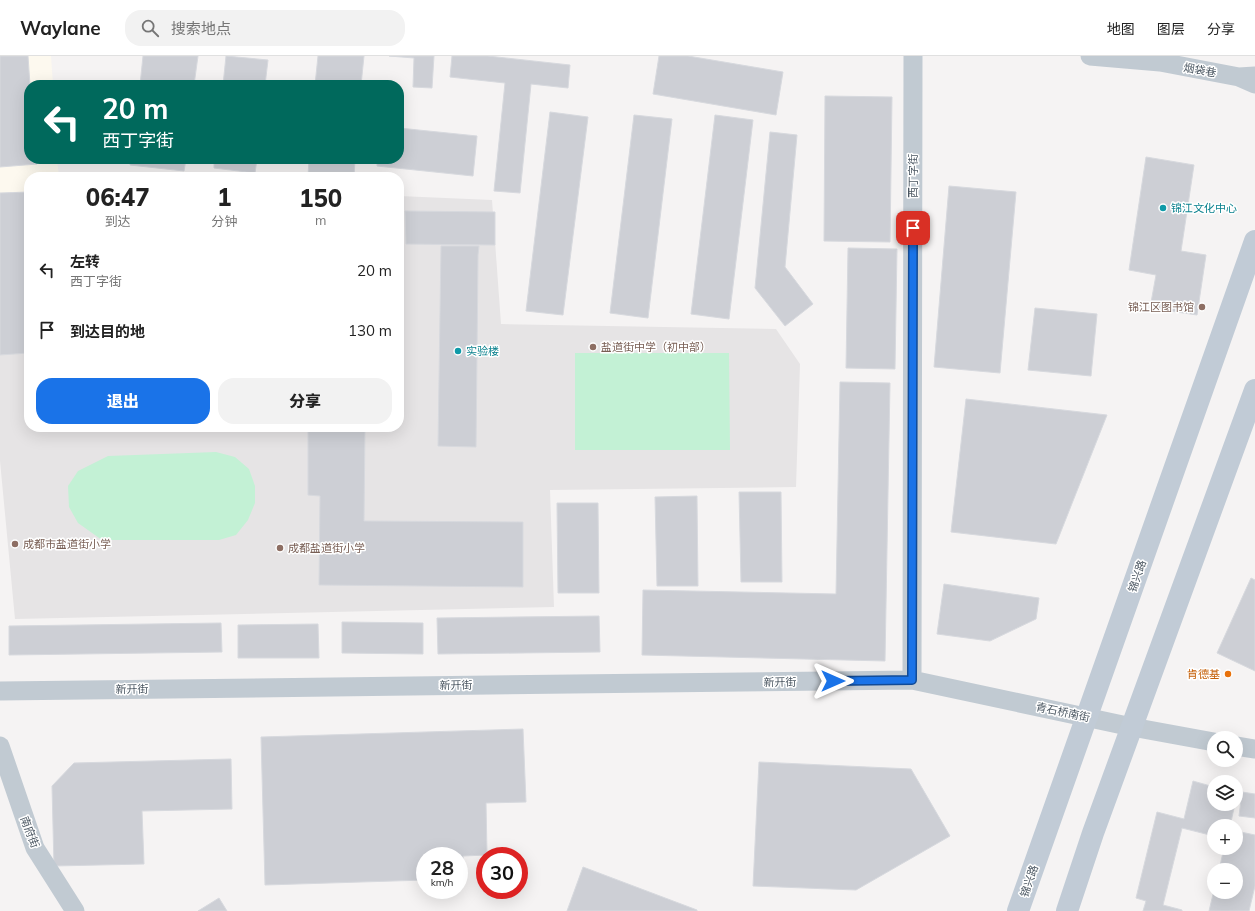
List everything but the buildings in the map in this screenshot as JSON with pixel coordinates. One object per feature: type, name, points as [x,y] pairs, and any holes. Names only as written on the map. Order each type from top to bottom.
[{"type":"main road","name":"锦兴路","points":[[1018,911],[1255,240]]},
{"type":"main road","points":[[1067,911],[1093,833],[1255,390]]},
{"type":"street","name":"西丁字街","points":[[912,680],[913,56]]},
{"type":"street","name":"烟袋巷","points":[[1090,56],[1160,62],[1250,79]]},
{"type":"street","name":"新开街","points":[[0,691],[912,680]]},
{"type":"street","name":"青石桥南街","points":[[912,680],[1132,727],[1207,741]]},
{"type":"street","name":"南府街","points":[[0,746],[35,848],[75,911]]},
{"type":"street","points":[[1243,747],[1255,749]]},
{"type":"shaded area","points":[[0,56],[51,56],[53,80],[24,80],[24,164],[58,164],[58,172],[24,172],[24,192],[0,193]]},
{"type":"shaded area","points":[[404,196],[492,200],[501,324],[776,329],[800,364],[796,487],[550,490],[554,607],[15,619],[0,461],[0,355],[24,353],[24,432],[404,432]]},
{"type":"green space","points":[[575,353],[729,353],[730,450],[575,450]]},
{"type":"green space","points":[[216,452],[235,457],[249,469],[255,486],[255,503],[248,520],[236,535],[219,540],[102,540],[78,523],[69,507],[68,486],[78,471],[108,456]]},
{"type":"place","name":"锦江文化中心","points":[[1163,208]]},
{"type":"place","name":"锦江区图书馆","points":[[1202,307]]},
{"type":"place","name":"盐道街中学（初中部）","points":[[593,347]]},
{"type":"place","name":"实验楼","points":[[458,351]]},
{"type":"place","name":"成都市盐道街小学","points":[[15,544]]},
{"type":"place","name":"成都盐道街小学","points":[[280,548]]},
{"type":"place","name":"肯德基","points":[[1228,674]]},
{"type":"route","points":[[833,681],[912,680],[913,228]]}]
